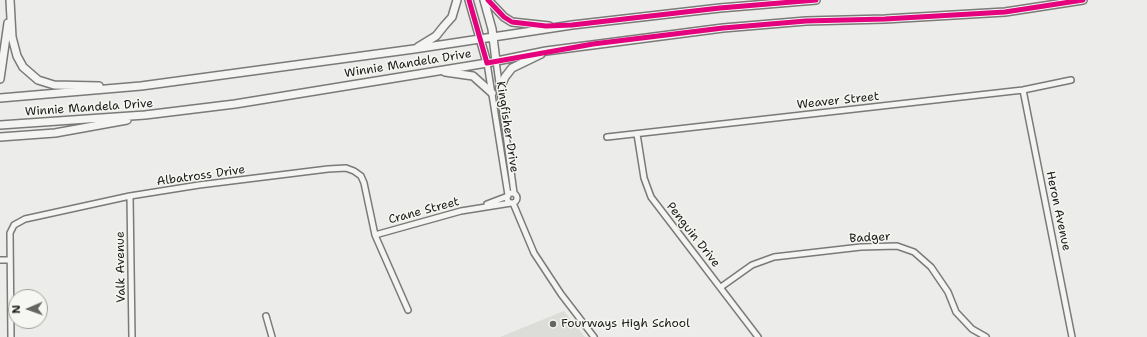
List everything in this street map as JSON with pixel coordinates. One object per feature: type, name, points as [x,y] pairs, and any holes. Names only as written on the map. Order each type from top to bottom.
[{"type":"main road","points":[[10,0],[12,36],[17,56],[22,67],[38,80],[61,86],[141,86]]},
{"type":"main road","points":[[414,49],[436,36],[452,17],[457,0]]},
{"type":"main road","points":[[469,0],[487,62]]},
{"type":"main road","points":[[484,0],[493,38],[496,61]]},
{"type":"main road","points":[[488,0],[500,14],[512,22],[546,26],[572,26]]},
{"type":"main road","name":"Winnie Mandela Drive","points":[[0,98],[141,86],[481,40],[572,26],[720,8],[816,0]]},
{"type":"main road","name":"Winnie Mandela Drive","points":[[0,125],[145,115],[235,104],[496,61],[546,51],[723,28],[806,21],[885,19],[1005,12],[1083,0]]},
{"type":"main road","points":[[0,79],[10,11]]},
{"type":"main road","points":[[500,88],[505,77],[512,68],[546,51]]},
{"type":"main road","points":[[431,72],[458,73],[473,76],[492,93]]},
{"type":"main road","points":[[0,137],[55,133],[135,119],[145,115]]},
{"type":"street","name":"Kingfisher Drive","points":[[487,62],[508,200],[512,203],[517,199],[514,193],[496,61]]},
{"type":"street","name":"Weaver Street","points":[[607,137],[1023,90],[1071,80]]},
{"type":"street","name":"Heron Avenue","points":[[1023,90],[1072,337]]},
{"type":"street","points":[[494,110],[503,108]]},
{"type":"street","points":[[499,134],[506,133]]},
{"type":"street","name":"Penguin Drive","points":[[637,134],[644,178],[651,197],[758,337]]},
{"type":"street","name":"Albatross Drive","points":[[11,337],[9,260],[10,233],[14,225],[25,219],[130,196],[207,184],[346,168],[361,176],[375,234],[408,310]]},
{"type":"street","name":"Crane Street","points":[[375,234],[479,207],[514,193]]},
{"type":"street","name":"Valk Avenue","points":[[130,196],[132,337]]},
{"type":"street","points":[[512,203],[534,253],[561,294],[594,337]]},
{"type":"street","name":"Crane Street","points":[[479,207],[512,203]]},
{"type":"street","name":"Badger","points":[[721,287],[752,265],[774,257],[861,248],[897,246],[914,252],[931,267],[948,292],[956,312],[972,329],[986,337]]},
{"type":"street","points":[[0,260],[9,260]]},
{"type":"street","points":[[266,316],[272,337]]},
{"type":"shaded area","name":"Fourways High School","points":[[564,311],[585,337],[500,337]]},
{"type":"transit line","points":[[469,0],[487,63],[593,44],[723,28],[806,21],[885,19],[1005,12],[1083,0]]},
{"type":"transit line","points":[[488,0],[504,17],[512,22],[546,26],[572,25],[720,8],[816,0]]},
{"type":"place","name":"Fourways High School","points":[[553,324]]}]
